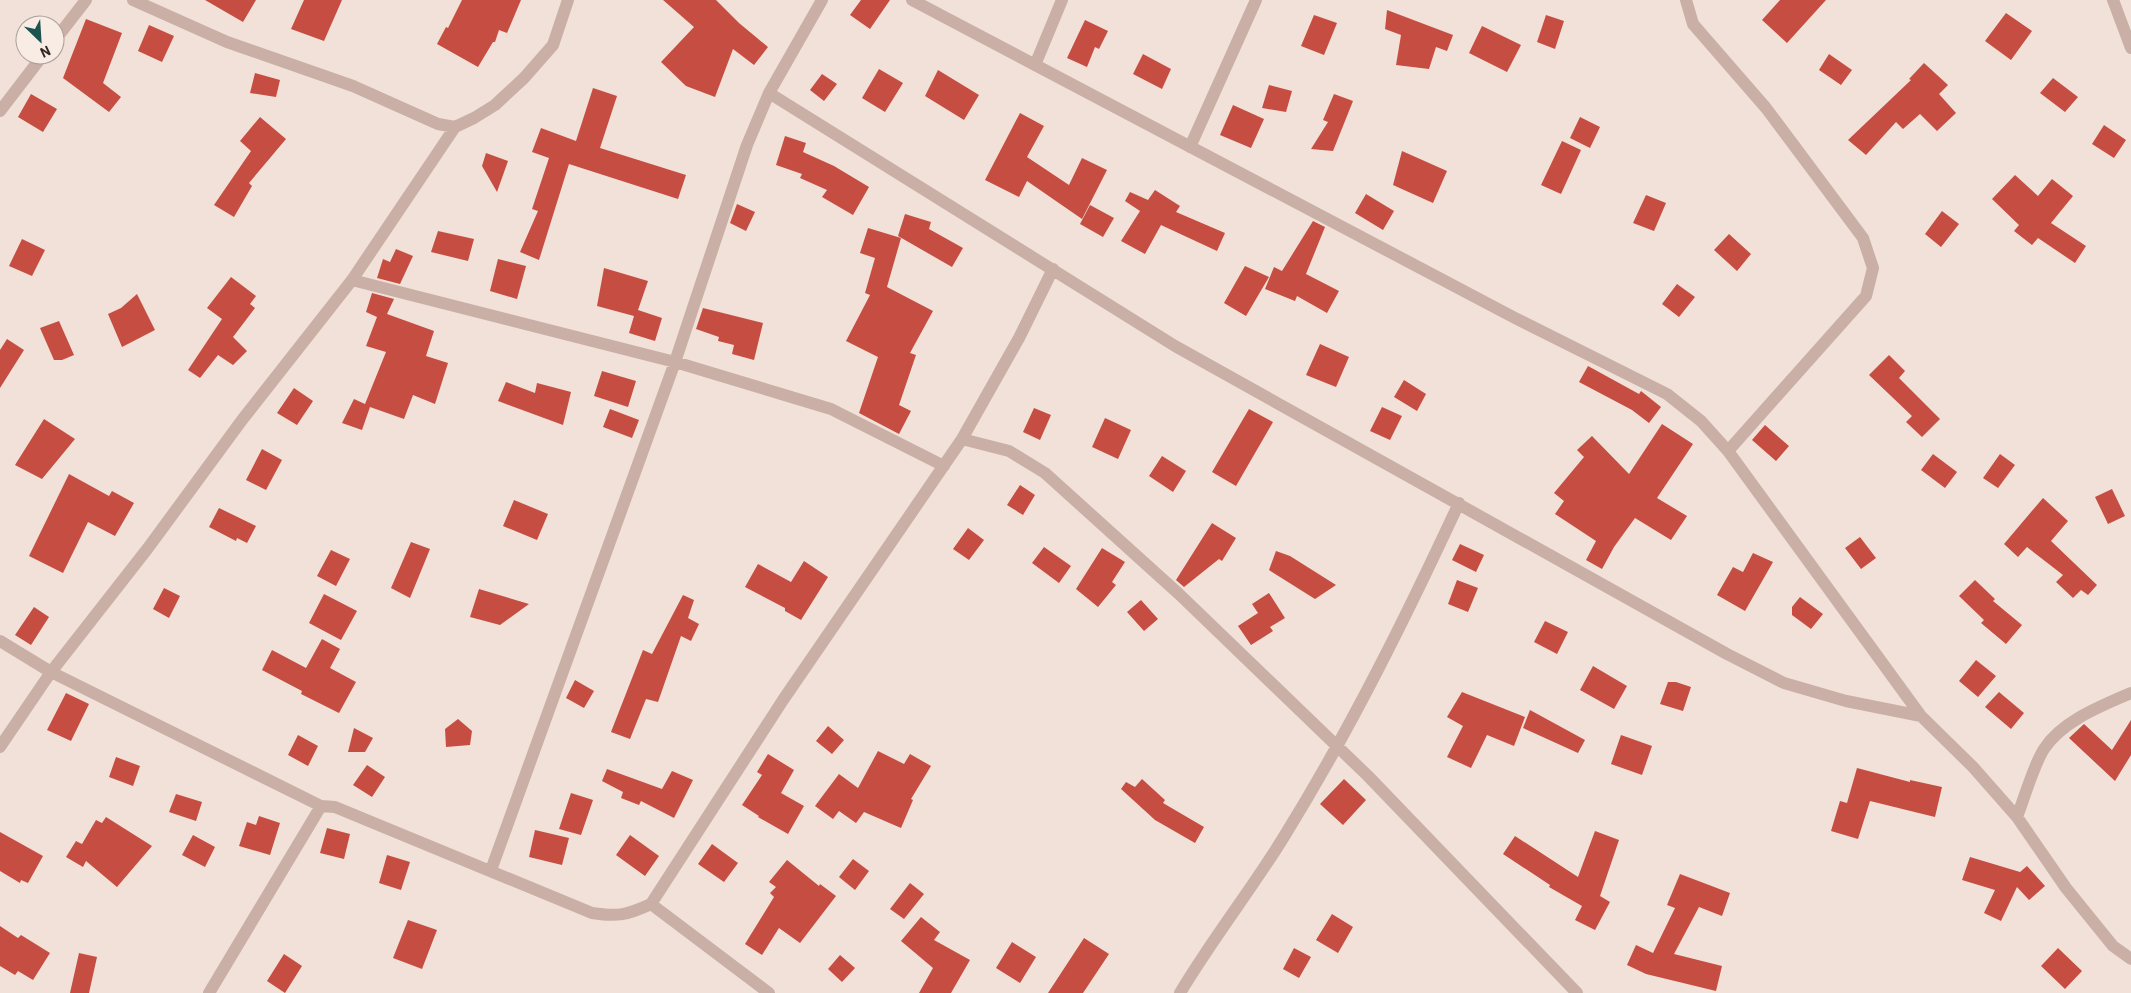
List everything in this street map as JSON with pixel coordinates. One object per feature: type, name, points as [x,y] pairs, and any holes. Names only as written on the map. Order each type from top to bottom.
[{"type":"street","points":[[65,27],[86,0]]},
{"type":"street","points":[[133,0],[227,42],[353,86],[438,124],[455,127]]},
{"type":"street","points":[[0,747],[51,672],[148,548],[242,420],[352,280],[455,127],[496,104],[524,78],[553,45],[568,0]]},
{"type":"street","points":[[490,870],[675,362],[747,145],[769,93],[822,0]]},
{"type":"street","points":[[912,0],[1515,318],[1667,394],[1701,421],[1728,451],[1921,716],[1973,767],[2017,817],[2066,888],[2113,946],[2131,959]]},
{"type":"street","points":[[1035,65],[1062,0]]},
{"type":"street","points":[[1190,147],[1256,0]]},
{"type":"street","points":[[1686,0],[1692,24],[1766,108],[1863,238],[1873,268],[1866,296],[1728,451]]},
{"type":"street","points":[[2113,0],[2131,48]]},
{"type":"street","points":[[0,111],[35,65]]},
{"type":"street","points":[[769,93],[1175,346],[1727,654],[1784,683],[1846,700],[1921,716]]},
{"type":"street","points":[[0,640],[51,672],[321,806],[335,807],[592,913],[610,916],[628,914],[651,904],[783,700],[962,439],[1019,338],[1053,269]]},
{"type":"street","points":[[352,280],[675,362],[831,409],[944,466]]},
{"type":"street","points":[[962,439],[1008,451],[1045,473],[1179,594],[1338,747],[1577,993]]},
{"type":"street","points":[[1180,993],[1284,837],[1338,747],[1407,615],[1459,504]]},
{"type":"street","points":[[2017,817],[2043,749],[2058,732],[2101,706],[2131,693]]},
{"type":"street","points":[[209,993],[321,806]]},
{"type":"street","points":[[651,904],[769,993]]},
{"type":"building","points":[[205,0],[256,0],[243,22]]},
{"type":"building","points":[[304,0],[342,0],[324,41],[291,29]]},
{"type":"building","points":[[462,0],[521,0],[507,33],[499,30],[495,42],[493,42],[478,67],[437,44],[446,27],[448,28]]},
{"type":"building","points":[[663,0],[716,0],[739,23],[768,47],[754,65],[733,49],[715,97],[686,86],[661,62],[694,27]]},
{"type":"building","points":[[861,0],[890,0],[870,29],[850,15]]},
{"type":"building","points":[[1780,0],[1826,0],[1787,43],[1762,20]]},
{"type":"building","points":[[1387,10],[1453,35],[1447,51],[1436,47],[1429,69],[1396,65],[1401,35],[1385,29]]},
{"type":"building","points":[[2006,13],[2032,31],[2011,60],[1985,41]]},
{"type":"building","points":[[1314,15],[1337,23],[1324,55],[1301,46]]},
{"type":"building","points":[[1546,15],[1564,21],[1555,49],[1537,42]]},
{"type":"building","points":[[86,19],[122,33],[103,83],[121,97],[109,112],[63,78]]},
{"type":"building","points":[[1085,20],[1108,31],[1099,49],[1095,47],[1087,67],[1067,58]]},
{"type":"building","points":[[149,25],[174,36],[162,62],[138,51]]},
{"type":"building","points":[[1482,26],[1521,45],[1507,72],[1469,53]]},
{"type":"building","points":[[1143,54],[1171,69],[1162,89],[1133,74]]},
{"type":"building","points":[[1829,54],[1852,70],[1841,85],[1819,70]]},
{"type":"building","points":[[1924,63],[1948,85],[1939,94],[1956,113],[1937,131],[1920,114],[1903,129],[1896,122],[1866,155],[1848,140],[1911,80],[1909,79]]},
{"type":"building","points":[[879,69],[903,83],[885,112],[862,98]]},
{"type":"building","points":[[938,70],[979,95],[964,120],[925,96]]},
{"type":"building","points":[[255,73],[280,80],[276,97],[250,93]]},
{"type":"building","points":[[822,74],[837,84],[824,101],[810,90]]},
{"type":"building","points":[[2053,78],[2078,97],[2065,112],[2040,93]]},
{"type":"building","points":[[1269,85],[1292,91],[1286,112],[1262,108]]},
{"type":"building","points":[[593,88],[617,96],[600,148],[686,175],[678,199],[569,164],[539,260],[520,252],[538,211],[532,209],[549,158],[532,152],[541,128],[576,141]]},
{"type":"building","points":[[31,94],[57,109],[43,132],[18,117]]},
{"type":"building","points":[[1334,94],[1353,101],[1333,151],[1311,149],[1328,122],[1323,120]]},
{"type":"building","points":[[1233,105],[1264,119],[1251,148],[1220,135]]},
{"type":"building","points":[[1020,113],[1044,126],[1027,157],[1069,185],[1082,158],[1107,170],[1082,219],[1027,181],[1019,197],[985,180]]},
{"type":"building","points":[[260,117],[286,139],[249,183],[252,186],[234,217],[214,205],[251,151],[240,141]]},
{"type":"building","points":[[1580,117],[1600,127],[1590,148],[1570,138]]},
{"type":"building","points":[[2104,125],[2126,140],[2114,158],[2092,144]]},
{"type":"building","points":[[785,136],[806,143],[803,152],[834,166],[869,187],[853,215],[822,197],[827,190],[800,178],[802,174],[776,165]]},
{"type":"building","points":[[1562,141],[1581,150],[1561,194],[1541,185]]},
{"type":"building","points":[[1402,151],[1447,171],[1433,203],[1393,185]]},
{"type":"building","points":[[486,153],[508,161],[497,192],[482,166]]},
{"type":"building","points":[[2015,175],[2038,196],[2052,179],[2073,196],[2051,223],[2086,246],[2075,263],[2038,238],[2032,245],[2014,231],[2019,225],[1992,199]]},
{"type":"building","points":[[1155,190],[1180,206],[1176,212],[1225,233],[1217,251],[1161,225],[1145,254],[1121,241],[1140,211],[1125,201],[1130,192],[1148,200]]},
{"type":"building","points":[[1366,194],[1394,211],[1383,230],[1355,213]]},
{"type":"building","points":[[1646,195],[1666,203],[1654,231],[1633,223]]},
{"type":"building","points":[[737,204],[755,212],[746,231],[730,223]]},
{"type":"building","points":[[1090,205],[1114,218],[1103,237],[1080,224]]},
{"type":"building","points":[[1942,211],[1959,224],[1941,247],[1925,234]]},
{"type":"building","points":[[905,214],[931,222],[929,229],[963,248],[952,267],[898,236]]},
{"type":"building","points":[[1313,221],[1325,227],[1306,274],[1339,291],[1327,313],[1297,296],[1295,301],[1265,289],[1274,267],[1282,271]]},
{"type":"building","points":[[868,228],[901,238],[887,287],[933,311],[910,353],[916,355],[899,405],[911,411],[899,434],[859,413],[878,357],[846,341],[870,295],[865,293],[875,258],[860,253]]},
{"type":"building","points":[[438,231],[474,239],[468,261],[431,252]]},
{"type":"building","points":[[1729,234],[1751,254],[1737,271],[1714,250]]},
{"type":"building","points":[[22,239],[45,250],[32,276],[9,266]]},
{"type":"building","points":[[396,249],[413,256],[400,284],[377,278],[383,259],[390,262]]},
{"type":"building","points":[[498,259],[526,266],[517,299],[490,291]]},
{"type":"building","points":[[1245,266],[1269,277],[1246,316],[1224,303]]},
{"type":"building","points":[[604,268],[648,281],[638,310],[662,318],[655,341],[629,333],[634,316],[597,306]]},
{"type":"building","points":[[231,277],[256,296],[250,304],[255,308],[233,337],[247,351],[233,365],[218,355],[200,378],[188,370],[222,319],[207,308]]},
{"type":"building","points":[[1677,284],[1695,297],[1679,317],[1662,304]]},
{"type":"building","points":[[372,293],[394,299],[387,314],[434,331],[426,356],[448,363],[435,404],[413,395],[404,419],[370,407],[362,430],[342,423],[354,399],[365,404],[386,352],[366,346],[377,317],[366,312]]},
{"type":"building","points":[[137,294],[155,330],[122,347],[108,314],[121,308]]},
{"type":"building","points":[[703,308],[763,323],[754,360],[732,354],[734,345],[718,341],[719,337],[696,329]]},
{"type":"building","points":[[59,321],[74,355],[62,360],[54,360],[40,328]]},
{"type":"building","points":[[7,339],[24,350],[0,388],[0,350]]},
{"type":"building","points":[[1320,344],[1349,357],[1336,387],[1306,375]]},
{"type":"building","points":[[1889,355],[1905,371],[1899,378],[1940,419],[1922,437],[1906,422],[1912,416],[1869,375]]},
{"type":"building","points":[[1588,366],[1639,394],[1641,391],[1661,407],[1649,423],[1632,410],[1579,382]]},
{"type":"building","points":[[602,371],[636,381],[628,407],[594,396]]},
{"type":"building","points":[[1404,380],[1426,394],[1417,411],[1394,397]]},
{"type":"building","points":[[506,382],[535,393],[537,383],[571,392],[563,425],[498,401]]},
{"type":"building","points":[[294,388],[313,401],[297,425],[277,413]]},
{"type":"building","points":[[1382,407],[1402,416],[1390,440],[1370,431]]},
{"type":"building","points":[[1034,408],[1051,415],[1040,440],[1023,432]]},
{"type":"building","points":[[610,409],[639,420],[632,438],[603,427]]},
{"type":"building","points":[[1249,409],[1273,422],[1236,486],[1212,472]]},
{"type":"building","points":[[1105,418],[1131,430],[1118,459],[1092,447]]},
{"type":"building","points":[[44,419],[75,439],[42,479],[15,465]]},
{"type":"building","points":[[1662,424],[1693,444],[1657,498],[1687,516],[1671,540],[1635,518],[1614,547],[1602,569],[1586,560],[1596,541],[1555,514],[1564,501],[1554,493],[1584,457],[1577,450],[1592,436],[1629,474]]},
{"type":"building","points":[[1765,425],[1789,446],[1776,461],[1752,440]]},
{"type":"building","points":[[262,449],[282,460],[266,490],[246,480]]},
{"type":"building","points":[[1933,454],[1957,472],[1945,488],[1921,470]]},
{"type":"building","points":[[2000,454],[2015,465],[1998,488],[1983,478]]},
{"type":"building","points":[[1162,456],[1186,471],[1173,492],[1149,476]]},
{"type":"building","points":[[69,474],[109,496],[112,491],[134,503],[115,536],[88,522],[63,573],[29,556]]},
{"type":"building","points":[[1020,485],[1035,495],[1023,515],[1007,505]]},
{"type":"building","points":[[2112,489],[2125,516],[2108,524],[2095,497]]},
{"type":"building","points":[[2043,498],[2068,521],[2051,541],[2097,585],[2088,595],[2081,590],[2073,598],[2056,582],[2063,575],[2027,547],[2018,557],[2004,544]]},
{"type":"building","points":[[514,500],[548,514],[537,540],[503,526]]},
{"type":"building","points":[[219,508],[256,526],[247,543],[237,538],[236,541],[209,527]]},
{"type":"building","points":[[1212,523],[1236,538],[1222,561],[1219,559],[1184,587],[1176,580]]},
{"type":"building","points":[[968,528],[984,540],[969,560],[953,549]]},
{"type":"building","points":[[1860,537],[1876,558],[1861,569],[1845,548]]},
{"type":"building","points":[[411,542],[430,549],[410,598],[391,588]]},
{"type":"building","points":[[1460,544],[1484,555],[1476,572],[1452,560]]},
{"type":"building","points":[[1044,547],[1071,566],[1059,583],[1032,563]]},
{"type":"building","points":[[1102,548],[1125,562],[1112,582],[1116,585],[1098,607],[1076,589]]},
{"type":"building","points":[[331,550],[350,559],[336,586],[317,576]]},
{"type":"building","points":[[1276,551],[1290,556],[1336,585],[1315,599],[1269,570]]},
{"type":"building","points":[[1753,553],[1773,562],[1745,611],[1717,595],[1733,567],[1743,572]]},
{"type":"building","points":[[804,561],[828,577],[801,620],[785,611],[785,608],[745,587],[758,564],[791,582]]},
{"type":"building","points":[[1457,580],[1478,588],[1468,612],[1448,604]]},
{"type":"building","points":[[1975,580],[1995,599],[1993,601],[2022,625],[2006,644],[1981,623],[1984,620],[1959,596]]},
{"type":"building","points":[[164,588],[180,596],[169,618],[153,609]]},
{"type":"building","points":[[479,589],[529,604],[500,625],[470,617]]},
{"type":"building","points":[[1269,593],[1285,618],[1270,627],[1273,631],[1251,645],[1238,626],[1258,613],[1252,604]]},
{"type":"building","points":[[324,594],[357,611],[341,640],[309,623]]},
{"type":"building","points":[[683,595],[694,600],[688,618],[699,624],[691,641],[681,636],[658,702],[646,699],[630,739],[611,732],[643,650],[652,654]]},
{"type":"building","points":[[1800,597],[1823,614],[1811,629],[1792,615],[1792,607]]},
{"type":"building","points":[[1141,600],[1158,619],[1144,631],[1127,612]]},
{"type":"building","points":[[34,607],[49,617],[31,645],[15,635]]},
{"type":"building","points":[[1545,621],[1568,632],[1557,654],[1534,642]]},
{"type":"building","points":[[322,639],[340,649],[330,668],[356,682],[339,713],[301,694],[302,691],[262,670],[272,650],[306,668]]},
{"type":"building","points":[[1976,660],[1996,676],[1978,697],[1959,681]]},
{"type":"building","points":[[1593,666],[1627,686],[1614,709],[1580,690]]},
{"type":"building","points":[[575,680],[594,691],[584,708],[566,698]]},
{"type":"building","points":[[1668,682],[1676,682],[1691,687],[1683,711],[1660,704]]},
{"type":"building","points":[[1462,692],[1525,717],[1514,746],[1487,735],[1471,768],[1447,757],[1463,726],[1447,717]]},
{"type":"building","points":[[1999,692],[2024,713],[2011,729],[1985,707]]},
{"type":"building","points":[[66,693],[89,704],[71,741],[47,730]]},
{"type":"building","points":[[1530,710],[1585,740],[1578,753],[1523,728]]},
{"type":"building","points":[[458,719],[472,731],[470,745],[446,747],[445,729]]},
{"type":"building","points":[[2131,720],[2131,755],[2115,781],[2069,738],[2084,724],[2112,750]]},
{"type":"building","points":[[828,726],[844,740],[832,754],[816,741]]},
{"type":"building","points":[[354,728],[373,738],[365,752],[348,752]]},
{"type":"building","points":[[298,735],[318,746],[308,766],[288,755]]},
{"type":"building","points":[[1621,735],[1652,746],[1642,775],[1611,764]]},
{"type":"building","points":[[878,751],[904,764],[910,754],[931,766],[911,799],[913,800],[901,828],[864,812],[856,823],[839,811],[833,819],[815,806],[839,774],[858,788]]},
{"type":"building","points":[[768,754],[794,770],[781,793],[804,806],[788,834],[758,817],[742,805],[762,775],[757,772]]},
{"type":"building","points":[[116,757],[140,766],[133,786],[109,777]]},
{"type":"building","points":[[367,765],[385,777],[372,797],[353,785]]},
{"type":"building","points":[[1857,768],[1910,782],[1910,780],[1942,787],[1935,817],[1870,801],[1858,839],[1831,831],[1840,801],[1847,803]]},
{"type":"building","points":[[607,769],[662,789],[672,771],[693,780],[674,818],[641,801],[639,805],[621,798],[623,792],[602,781]]},
{"type":"building","points":[[1142,779],[1165,800],[1163,803],[1204,827],[1195,843],[1155,820],[1121,789],[1126,782],[1135,787]]},
{"type":"building","points":[[1344,779],[1366,800],[1343,825],[1320,804]]},
{"type":"building","points":[[571,793],[593,800],[581,835],[559,829]]},
{"type":"building","points":[[176,794],[202,802],[196,821],[169,812]]},
{"type":"building","points":[[259,816],[280,823],[270,855],[239,846],[247,822],[256,825]]},
{"type":"building","points":[[106,817],[152,846],[117,887],[86,861],[83,867],[66,857],[76,841],[82,844],[96,820],[102,823]]},
{"type":"building","points":[[327,828],[350,834],[344,859],[320,853]]},
{"type":"building","points":[[535,830],[569,838],[562,865],[529,857]]},
{"type":"building","points":[[1595,831],[1619,840],[1600,896],[1610,902],[1595,930],[1575,920],[1582,906],[1549,887],[1550,885],[1503,854],[1515,836],[1578,877]]},
{"type":"building","points":[[0,832],[43,856],[28,883],[21,880],[20,883],[0,871]]},
{"type":"building","points":[[193,835],[215,847],[205,867],[182,855]]},
{"type":"building","points":[[630,835],[659,856],[645,876],[616,855]]},
{"type":"building","points":[[712,844],[738,863],[724,882],[698,864]]},
{"type":"building","points":[[387,855],[410,862],[401,890],[379,883]]},
{"type":"building","points":[[1970,857],[2020,872],[2027,866],[2045,886],[2029,900],[2017,887],[2001,921],[1984,913],[1995,890],[1962,880]]},
{"type":"building","points":[[853,859],[869,871],[855,890],[839,877]]},
{"type":"building","points":[[787,860],[819,886],[820,884],[836,896],[800,943],[779,928],[762,955],[745,944],[774,897],[770,893],[776,887],[769,882]]},
{"type":"building","points":[[1680,874],[1730,893],[1722,916],[1699,907],[1674,954],[1722,966],[1716,991],[1646,974],[1627,965],[1636,945],[1653,953],[1675,908],[1667,905]]},
{"type":"building","points":[[910,883],[924,894],[904,919],[890,909]]},
{"type":"building","points":[[1332,914],[1353,927],[1338,953],[1316,940]]},
{"type":"building","points":[[921,917],[940,932],[934,940],[970,960],[951,993],[919,993],[933,968],[901,941]]},
{"type":"building","points":[[408,920],[437,930],[422,969],[393,958]]},
{"type":"building","points":[[0,926],[18,938],[21,935],[50,953],[33,980],[18,971],[15,975],[0,966]]},
{"type":"building","points":[[1084,938],[1109,954],[1083,993],[1048,993]]},
{"type":"building","points":[[1012,942],[1036,957],[1020,983],[996,968]]},
{"type":"building","points":[[1294,948],[1311,957],[1299,978],[1283,969]]},
{"type":"building","points":[[2058,948],[2082,971],[2065,989],[2041,966]]},
{"type":"building","points":[[79,953],[97,957],[89,993],[70,993]]},
{"type":"building","points":[[284,954],[302,966],[285,993],[267,981]]},
{"type":"building","points":[[840,955],[855,968],[842,982],[828,969]]}]
